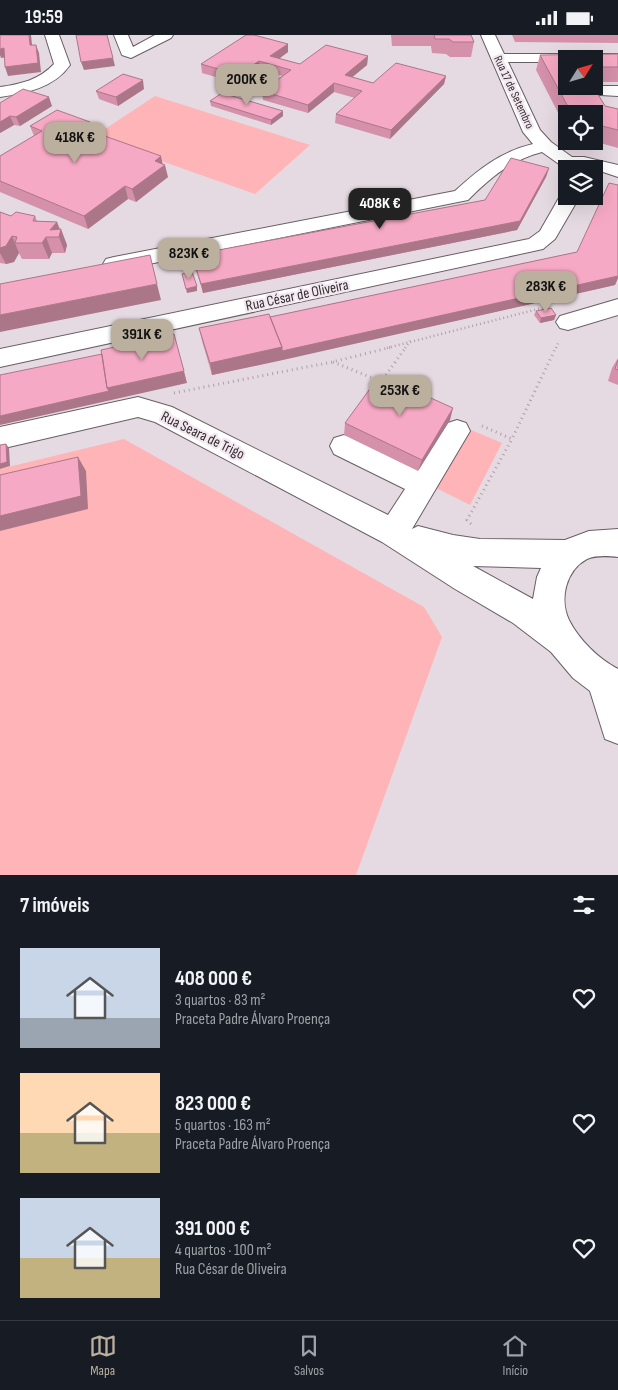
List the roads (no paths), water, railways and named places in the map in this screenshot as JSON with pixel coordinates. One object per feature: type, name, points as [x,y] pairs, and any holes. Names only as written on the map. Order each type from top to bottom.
[{"type":"street","points":[[0,92],[29,88],[53,76],[62,65],[52,35]]},
{"type":"street","points":[[121,35],[127,52],[131,54],[166,35]]},
{"type":"street","name":"Rua 17 de Setembro","points":[[488,35],[530,128],[545,146],[566,160]]},
{"type":"street","points":[[497,58],[618,58]]},
{"type":"street","points":[[603,91],[618,91]]},
{"type":"street","points":[[91,269],[461,196],[502,159],[526,150],[545,146]]},
{"type":"street","points":[[603,167],[618,171]]},
{"type":"street","name":"Rua César de Oliveira","points":[[0,358],[536,244],[548,235],[565,205]]},
{"type":"street","points":[[568,322],[618,307]]},
{"type":"street","name":"Rua Seara de Trigo","points":[[0,438],[138,407],[163,414],[393,533],[466,579],[524,612],[562,640]]},
{"type":"street","points":[[393,533],[424,485],[467,427]]},
{"type":"street","points":[[344,446],[424,485]]},
{"type":"street","name":"Rua Seara de Trigo","points":[[393,533],[453,549],[480,553],[569,554]]},
{"type":"street","points":[[618,543],[594,543],[580,547],[569,554],[558,566],[550,581],[549,599],[552,619],[562,640],[580,663],[611,685],[618,726]]}]
